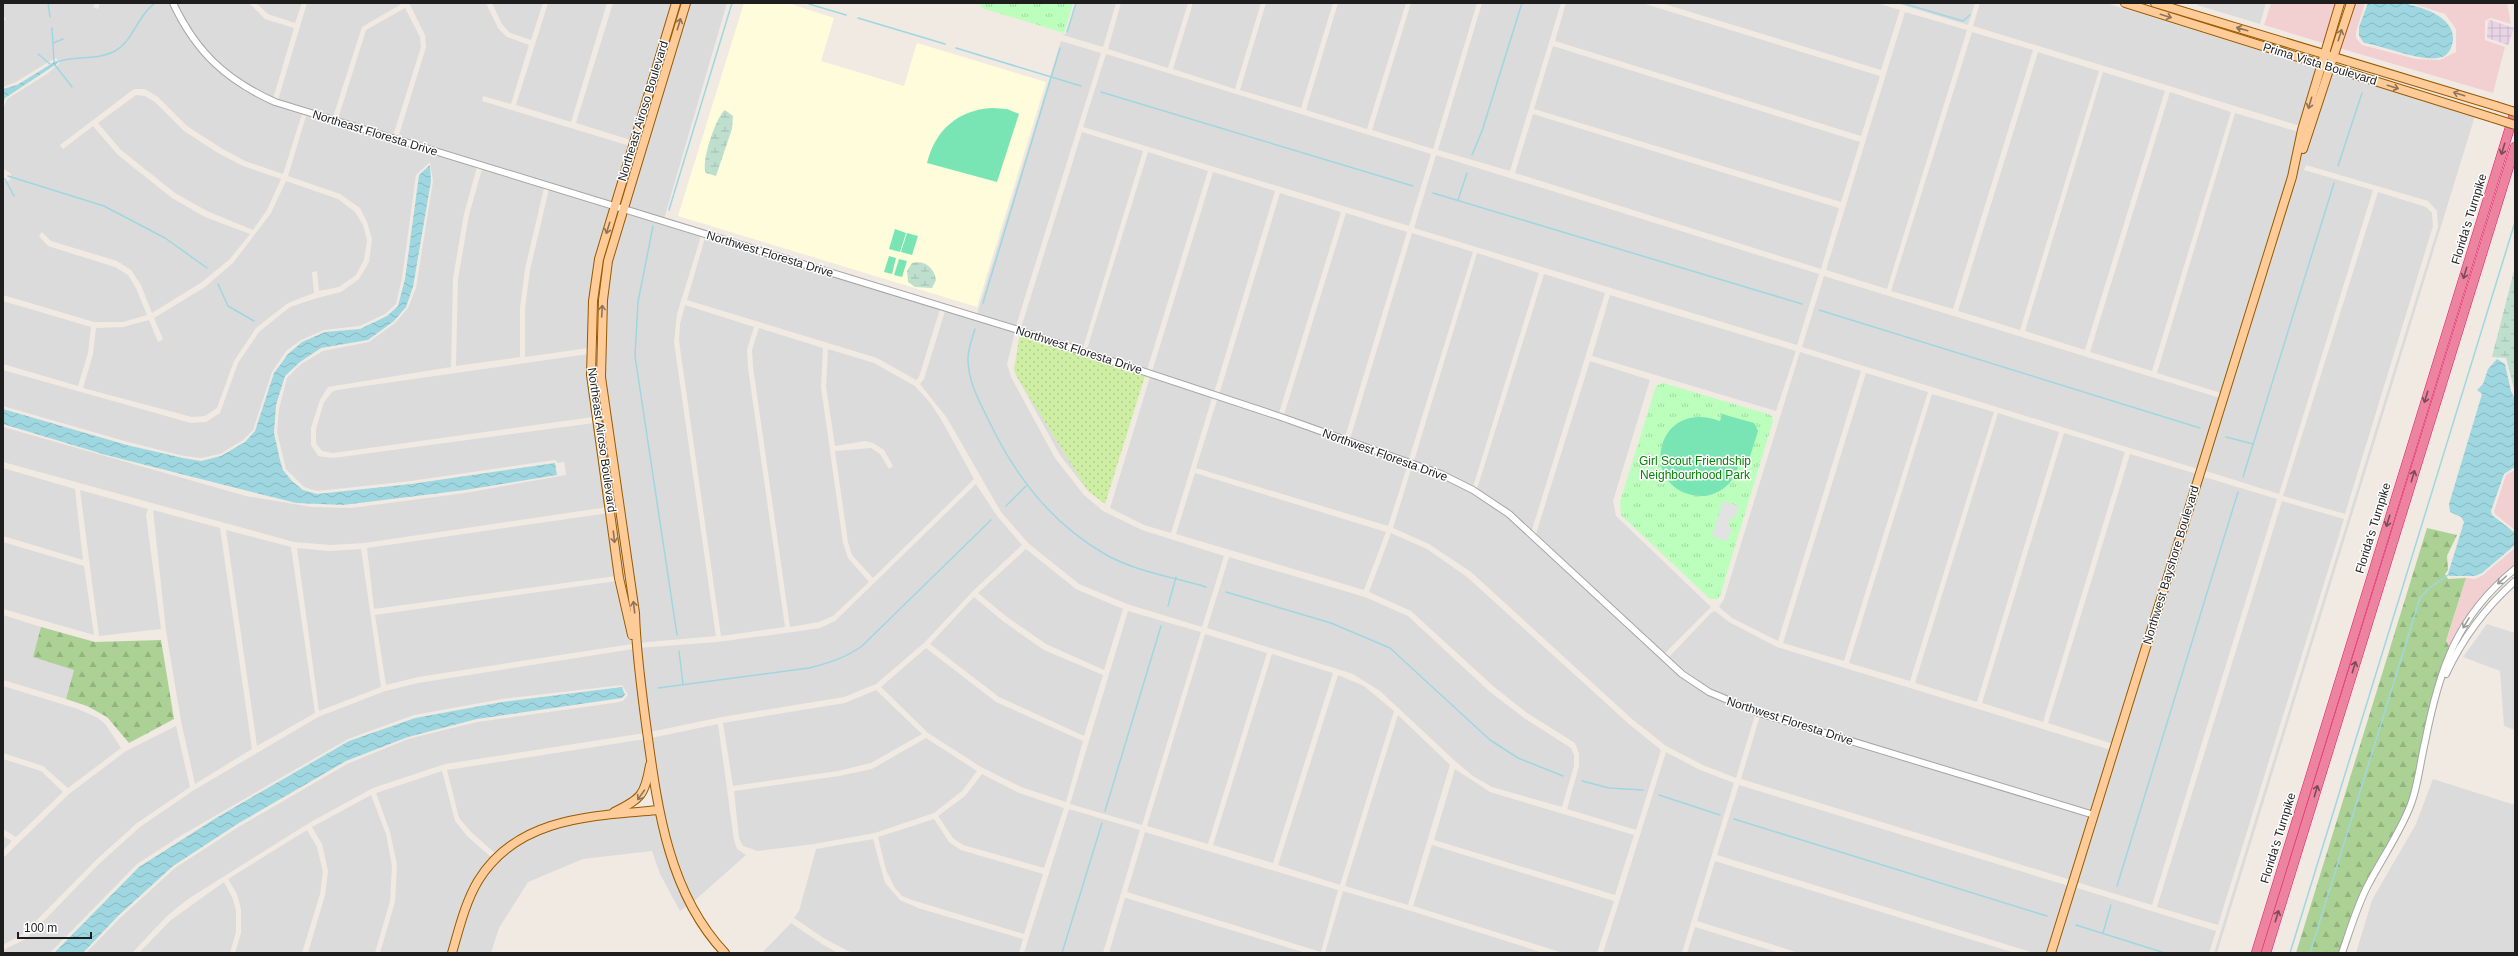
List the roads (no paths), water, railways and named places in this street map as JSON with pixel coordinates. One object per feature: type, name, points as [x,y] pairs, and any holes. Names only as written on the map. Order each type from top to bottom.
[{"type":"highway","name":"Florida's Turnpike","points":[[2256,953],[2515,112]]},
{"type":"highway","name":"Florida's Turnpike","points":[[2266,953],[2515,147]]},
{"type":"main road","name":"Northeast Airoso Boulevard","points":[[619,208],[676,3]]},
{"type":"main road","name":"Northeast Airoso Boulevard","points":[[686,3],[619,208],[599,259],[593,301],[591,375],[619,578],[626,613],[636,646],[651,758],[660,810],[681,886],[698,917],[725,953]]},
{"type":"main road","name":"Prima Vista Boulevard","points":[[2125,3],[2515,125]]},
{"type":"main road","name":"Prima Vista Boulevard","points":[[2155,3],[2515,112]]},
{"type":"main road","name":"Northwest Bayshore Boulevard","points":[[2051,953],[2292,177],[2302,130],[2340,3]]},
{"type":"main road","name":"Northwest Bayshore Boulevard","points":[[2292,177],[2296,173],[2351,3]]},
{"type":"main road","points":[[608,814],[637,801],[643,794],[651,758]]},
{"type":"main road","points":[[452,953],[470,896],[486,869],[504,850],[520,838],[545,826],[563,821],[608,814],[660,810]]},
{"type":"street","name":"Northeast Floresta Drive","points":[[173,3],[184,25],[200,49],[247,89],[268,99],[619,208]]},
{"type":"street","name":"Northwest Floresta Drive","points":[[619,208],[1040,337],[1281,417],[1441,474],[1474,490],[1509,514],[1664,658],[1708,692],[1759,713],[2094,815]]},
{"type":"street","points":[[2342,953],[2362,896],[2401,827],[2411,803],[2437,691],[2454,642],[2472,611],[2490,591],[2515,569]]},
{"type":"street","points":[[2437,691],[2461,644],[2477,620],[2493,600],[2515,581]]},
{"type":"water","points":[[2368,3],[2401,3],[2418,7],[2435,14],[2449,25],[2452,32],[2453,40],[2450,50],[2442,57],[2424,58],[2364,43],[2359,36],[2359,27]]},
{"type":"water","points":[[56,61],[58,63],[5,98],[3,104],[3,89],[17,85]]},
{"type":"water","points":[[430,165],[431,181],[413,287],[406,307],[394,321],[368,340],[321,348],[300,362],[285,376],[276,405],[274,433],[283,470],[292,481],[303,490],[317,494],[411,484],[555,463],[557,475],[465,490],[343,505],[296,503],[106,455],[3,424],[3,409],[127,445],[201,461],[221,456],[245,442],[255,431],[274,373],[288,354],[302,342],[325,332],[360,329],[387,316],[398,306],[405,279],[419,175]]},
{"type":"water","points":[[2497,359],[2505,364],[2511,391],[2515,399],[2515,467],[2504,474],[2491,511],[2492,515],[2515,533],[2515,545],[2482,573],[2475,576],[2449,576],[2448,574],[2464,522],[2461,517],[2450,512],[2449,504],[2482,394],[2477,390],[2483,384],[2488,369]]},
{"type":"water","points":[[622,687],[625,695],[622,698],[477,719],[408,737],[346,761],[239,823],[173,866],[118,916],[83,953],[54,953],[139,867],[216,818],[349,741],[415,718],[502,702]]},
{"type":"waterway","points":[[48,3],[50,17]]},
{"type":"waterway","points":[[57,62],[101,56],[115,51],[127,41],[144,14],[155,3]]},
{"type":"waterway","points":[[669,210],[732,3]]},
{"type":"waterway","points":[[1067,32],[1076,3]]},
{"type":"waterway","points":[[1472,155],[1482,131],[1522,3]]},
{"type":"waterway","points":[[1902,3],[1963,21],[1970,15]]},
{"type":"waterway","points":[[809,4],[846,15]]},
{"type":"waterway","points":[[858,18],[945,44]]},
{"type":"waterway","points":[[52,28],[54,62]]},
{"type":"waterway","points":[[53,43],[63,39]]},
{"type":"waterway","points":[[956,48],[1081,86]]},
{"type":"waterway","points":[[983,303],[1060,48]]},
{"type":"waterway","points":[[38,54],[50,64]]},
{"type":"waterway","points":[[55,65],[72,87]]},
{"type":"waterway","points":[[1101,92],[1413,186]]},
{"type":"waterway","points":[[2338,166],[2362,93]]},
{"type":"waterway","points":[[1458,200],[1467,173]]},
{"type":"waterway","points":[[8,176],[104,206],[165,238],[207,268]]},
{"type":"waterway","points":[[5,179],[14,196]]},
{"type":"waterway","points":[[2243,477],[2334,183]]},
{"type":"waterway","points":[[1433,193],[1802,304]]},
{"type":"waterway","points":[[2290,953],[2515,222]]},
{"type":"waterway","points":[[653,226],[638,302],[635,356],[677,635]]},
{"type":"waterway","points":[[218,284],[228,306],[254,321]]},
{"type":"waterway","points":[[1819,310],[2200,428]]},
{"type":"waterway","points":[[975,329],[968,356],[971,381],[1009,459],[1035,495],[1066,526],[1103,553],[1140,569],[1206,587]]},
{"type":"waterway","points":[[2226,437],[2253,444]]},
{"type":"waterway","points":[[1006,506],[1026,486]]},
{"type":"waterway","points":[[2117,886],[2238,492]]},
{"type":"waterway","points":[[658,688],[809,668],[830,662],[849,654],[862,646],[991,520]]},
{"type":"waterway","points":[[2310,953],[2420,598],[2428,589],[2448,575]]},
{"type":"waterway","points":[[1168,606],[1176,577]]},
{"type":"waterway","points":[[1226,592],[1331,623],[1390,648],[1490,740],[1518,758],[1563,776]]},
{"type":"waterway","points":[[1105,811],[1161,626]]},
{"type":"waterway","points":[[679,651],[683,684]]},
{"type":"waterway","points":[[1582,781],[1609,788],[1643,790]]},
{"type":"waterway","points":[[1659,795],[1720,815]]},
{"type":"waterway","points":[[1734,819],[2047,916]]},
{"type":"waterway","points":[[1062,953],[1102,823]]},
{"type":"waterway","points":[[2103,933],[2111,905]]},
{"type":"waterway","points":[[2076,925],[2165,953]]},
{"type":"park label","name":"Girl Scout Friendship Neighbourhood Park","points":[[1695,468]]}]
